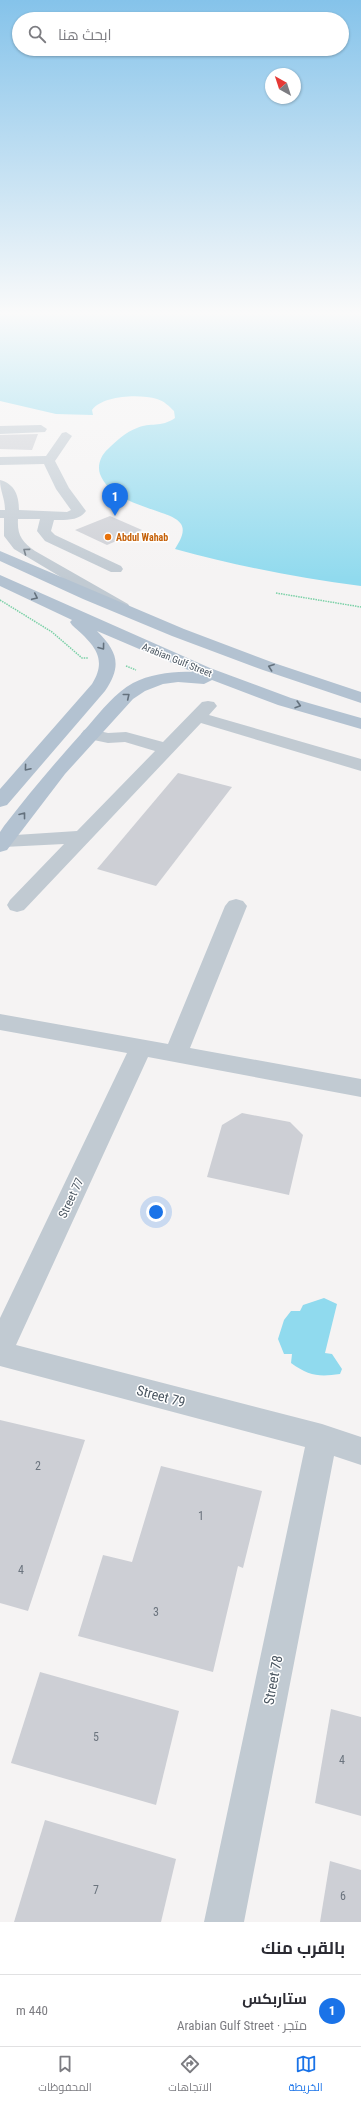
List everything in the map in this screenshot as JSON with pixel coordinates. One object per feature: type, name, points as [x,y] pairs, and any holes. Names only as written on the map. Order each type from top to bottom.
[{"type":"main road","points":[[0,555],[60,584],[144,620],[307,681],[361,698]]},
{"type":"main road","points":[[0,560],[43,580],[60,584]]},
{"type":"main road","name":"Arabian Gulf Street","points":[[0,580],[143,646],[275,698],[361,724]]},
{"type":"main road","points":[[0,801],[106,679],[110,665],[108,658],[95,639],[64,610]]},
{"type":"main road","points":[[2,843],[62,765],[122,699],[139,687],[157,680],[174,676],[206,680],[275,698]]},
{"type":"main road","points":[[53,739],[67,736],[87,737]]},
{"type":"street","points":[[0,430],[41,429]]},
{"type":"street","points":[[49,461],[66,436]]},
{"type":"street","points":[[0,461],[41,459],[49,461],[63,489],[79,511],[75,514],[67,516],[5,515]]},
{"type":"street","points":[[0,484],[5,487],[10,495],[13,505],[5,515]]},
{"type":"street","points":[[5,515],[14,542],[33,556],[144,620]]},
{"type":"street","points":[[48,516],[44,531],[50,538],[116,569]]},
{"type":"street","points":[[113,709],[114,722],[126,737]]},
{"type":"street","points":[[17,905],[203,712],[361,765]]},
{"type":"street","points":[[87,737],[126,737],[168,749]]},
{"type":"street","points":[[2,843],[83,837]]},
{"type":"street","points":[[176,1054],[236,906]]},
{"type":"street","points":[[0,1022],[361,1088]]},
{"type":"street","name":"Street 77","points":[[0,1348],[141,1048]]},
{"type":"street","name":"Street 79","points":[[0,1353],[322,1438]]},
{"type":"street","points":[[322,1438],[361,1451]]},
{"type":"street","name":"Street 78","points":[[224,1922],[322,1438]]},
{"type":"path","points":[[276,593],[361,607]]},
{"type":"path","points":[[0,600],[52,632],[82,658],[108,658]]},
{"type":"water","points":[[0,401],[105,401],[97,405],[92,410],[93,415],[56,414]]},
{"type":"water","points":[[161,401],[361,401],[361,586],[268,571],[175,549],[183,530],[181,524],[175,518],[126,500],[118,495],[104,482],[99,471],[100,460],[103,454],[121,437],[142,426],[165,423],[175,418],[174,411]]},
{"type":"water","points":[[324,1298],[337,1304],[325,1353],[332,1354],[342,1369],[340,1374],[320,1375],[303,1371],[291,1363],[292,1354],[284,1354],[278,1339],[284,1320],[291,1311],[300,1311],[303,1305]]},
{"type":"building","points":[[38,434],[32,450],[0,449],[0,435]]},
{"type":"building","name":"Abdul Wahab","points":[[110,516],[142,530],[107,545],[75,530]]},
{"type":"building","points":[[178,773],[232,787],[156,886],[97,869]]},
{"type":"building","points":[[242,1113],[290,1122],[303,1135],[289,1195],[207,1177],[222,1125]]},
{"type":"building","points":[[0,1420],[85,1440],[28,1611],[0,1603]]},
{"type":"building","points":[[161,1466],[262,1491],[243,1568],[238,1566],[213,1672],[78,1636],[103,1555],[132,1562]]},
{"type":"building","points":[[40,1672],[179,1711],[156,1805],[11,1763]]},
{"type":"building","points":[[331,1709],[361,1717],[361,1816],[315,1803]]},
{"type":"building","points":[[45,1820],[176,1859],[161,1922],[14,1922]]},
{"type":"building","points":[[330,1861],[361,1870],[361,1922],[320,1922]]},
{"type":"place","name":"ستاربكس","points":[[115,516]]},
{"type":"place","name":"Abdul Wahab","points":[[108,537]]}]
